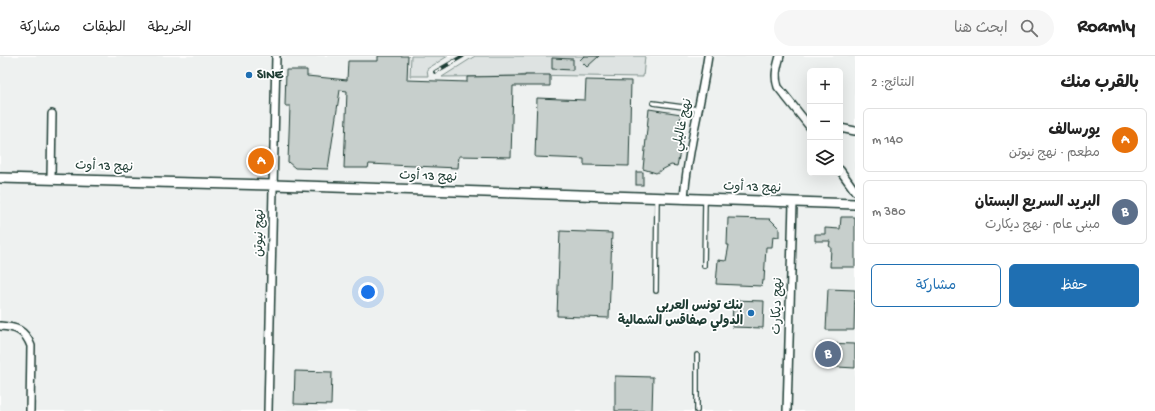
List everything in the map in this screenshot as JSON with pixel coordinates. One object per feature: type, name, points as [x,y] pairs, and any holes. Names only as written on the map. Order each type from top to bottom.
[{"type":"main road","name":"نهج 13 أوت","points":[[0,178],[51,178],[855,204]]},
{"type":"street","name":"نهج نيوتن","points":[[268,411],[276,56]]},
{"type":"street","name":"نهج غاليلي","points":[[684,199],[685,177],[708,56]]},
{"type":"street","points":[[780,56],[776,72],[776,82],[778,87],[807,122]]},
{"type":"street","points":[[51,178],[52,114]]},
{"type":"street","points":[[843,129],[855,131]]},
{"type":"street","points":[[843,174],[855,191]]},
{"type":"street","name":"نهج ديكارت","points":[[787,411],[793,203]]},
{"type":"street","points":[[0,326],[17,329],[24,333],[29,339],[31,346],[30,411]]},
{"type":"lane","points":[[653,103],[699,109]]},
{"type":"lane","points":[[656,291],[657,198]]},
{"type":"lane","points":[[704,266],[705,200]]},
{"type":"lane","points":[[697,355],[697,411]]},
{"type":"shaded area","points":[[0,56],[855,56],[855,411],[0,411]]},
{"type":"shaded area","points":[[411,56],[448,56],[427,69],[428,76],[410,76]]},
{"type":"shaded area","points":[[475,56],[645,56],[643,77],[525,75],[442,77]]},
{"type":"building","points":[[378,56],[408,56],[407,80],[467,82],[467,77],[550,75],[550,86],[513,86],[511,157],[459,156],[458,168],[369,164],[368,168],[344,168],[347,91],[340,90],[328,169],[295,168],[288,162],[290,106],[285,106],[286,70],[307,70],[307,76],[347,80],[348,61],[378,61]]},
{"type":"building","points":[[584,56],[599,56],[587,67],[580,60]]},
{"type":"building","points":[[552,58],[573,59],[573,70],[552,69]]},
{"type":"building","points":[[586,80],[631,81],[629,166],[584,165],[584,159],[535,157],[537,98],[585,100]]},
{"type":"building","points":[[649,109],[681,114],[678,133],[684,133],[677,166],[671,165],[656,173],[643,169]]},
{"type":"building","points":[[636,172],[643,172],[643,185],[636,185]]},
{"type":"building","points":[[841,217],[855,217],[855,267],[830,267],[830,241],[815,241],[815,234],[825,234],[825,228],[840,229]]},
{"type":"building","points":[[728,218],[770,219],[779,228],[779,237],[773,236],[772,247],[766,247],[764,281],[762,281],[761,286],[716,284],[718,260],[726,261],[729,245],[727,245]]},
{"type":"building","points":[[560,231],[612,233],[609,318],[557,316]]},
{"type":"building","points":[[828,289],[855,290],[854,330],[826,330]]},
{"type":"building","points":[[733,300],[764,301],[763,328],[732,327]]},
{"type":"building","points":[[821,343],[855,344],[855,368],[820,366]]},
{"type":"building","points":[[295,371],[332,372],[331,405],[294,404]]},
{"type":"building","points":[[615,376],[653,377],[652,411],[615,411]]},
{"type":"railway","points":[[435,72],[463,56]]},
{"type":"place","name":"SINE","points":[[249,75]]},
{"type":"place","name":"يورسالف","points":[[261,161]]},
{"type":"place","name":"بنك تونس العربي الدولي صفاقس الشمالية","points":[[751,313]]},
{"type":"place","name":"البريد السريع البستان","points":[[828,354]]}]
